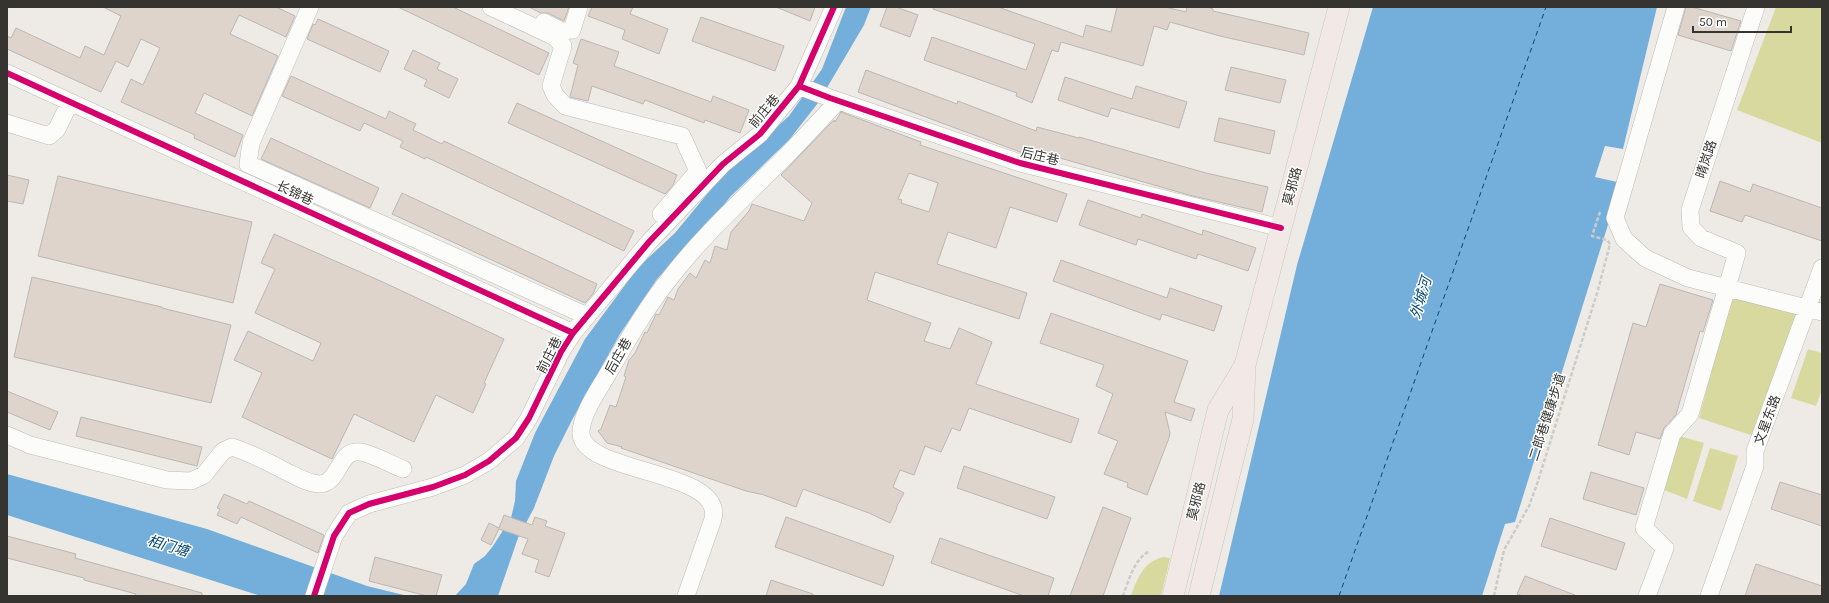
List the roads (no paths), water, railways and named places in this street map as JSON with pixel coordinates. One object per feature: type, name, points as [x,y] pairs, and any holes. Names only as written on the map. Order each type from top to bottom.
[{"type":"main road","name":"莫邪路","points":[[1199,596],[1242,419],[1245,365],[1339,7]]},
{"type":"main road","name":"莫邪路","points":[[1173,596],[1218,410],[1245,365]]},
{"type":"street","points":[[310,7],[251,143],[248,164],[587,316]]},
{"type":"street","points":[[491,7],[555,37],[563,46],[551,86],[555,95],[565,106],[682,136],[698,171],[659,216],[649,242]]},
{"type":"street","points":[[514,7],[562,31],[572,30],[579,7]]},
{"type":"street","name":"前庄巷","points":[[314,596],[334,536],[349,513],[368,504],[433,487],[465,475],[489,461],[508,446],[529,418],[561,352],[573,333],[649,242],[723,164],[760,134],[799,86],[834,7]]},
{"type":"street","points":[[1676,7],[1615,218],[1624,239],[1645,258],[1688,278],[1815,310]]},
{"type":"street","name":"晴岚路","points":[[1727,287],[1737,253],[1700,238],[1691,227],[1690,210],[1756,7]]},
{"type":"street","name":"长锦巷","points":[[7,73],[573,333]]},
{"type":"street","name":"后庄巷","points":[[799,86],[1020,163],[1281,228]]},
{"type":"street","name":"后庄巷","points":[[686,596],[713,519],[713,504],[708,497],[692,487],[590,450],[581,436],[581,426],[596,394],[630,336],[670,277],[725,216],[785,157],[834,99]]},
{"type":"street","points":[[7,123],[49,136],[57,129],[70,102]]},
{"type":"street","name":"文星东路","points":[[1709,596],[1755,466],[1755,451],[1815,310],[1822,268]]},
{"type":"street","points":[[1647,596],[1665,548],[1644,528],[1672,434],[1690,414],[1727,287]]},
{"type":"street","points":[[7,435],[30,445],[167,480],[191,481],[204,475],[223,451],[232,447],[246,452],[309,482],[320,484],[330,480],[346,457],[351,453],[360,452],[403,469]]},
{"type":"water","points":[[846,7],[871,7],[864,25],[818,103],[789,140],[730,197],[709,224],[657,279],[620,334],[572,420],[554,456],[534,508],[518,538],[498,596],[455,596],[466,584],[474,564],[485,556],[511,518],[515,501],[516,481],[535,433],[585,339],[634,273],[675,233],[722,176],[789,116],[822,69]]},
{"type":"water","name":"外城河","points":[[1373,7],[1657,7],[1623,149],[1605,146],[1595,177],[1617,182],[1612,212],[1515,522],[1505,524],[1482,596],[1219,596],[1297,265]]},
{"type":"water","name":"相门塘","points":[[7,474],[207,529],[367,586],[408,596],[261,596],[7,515]]}]
